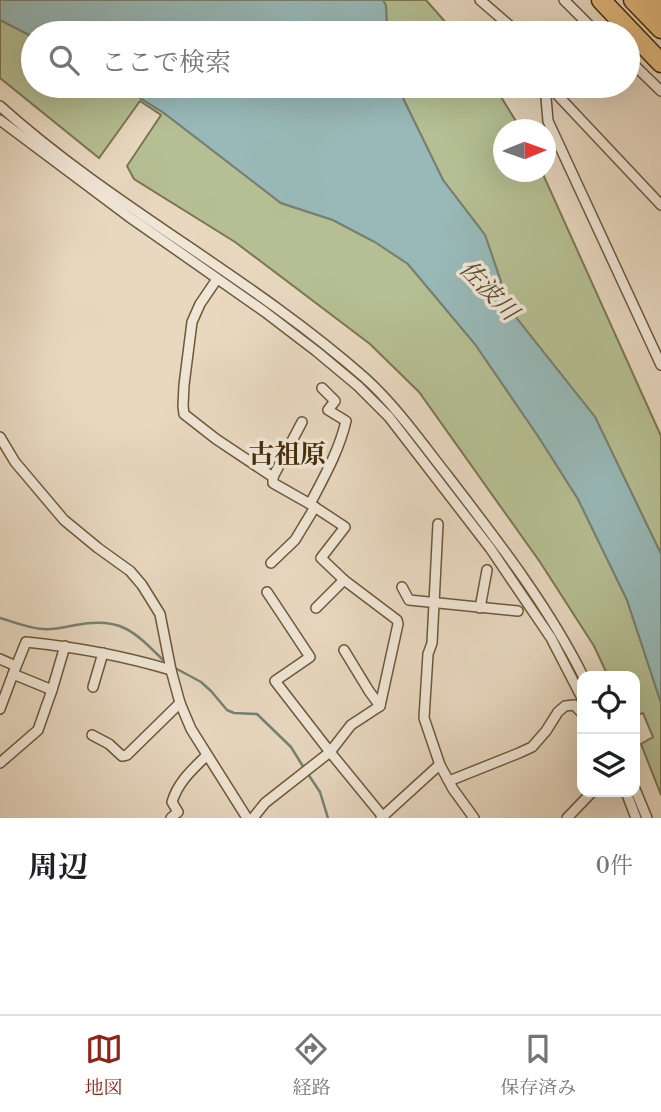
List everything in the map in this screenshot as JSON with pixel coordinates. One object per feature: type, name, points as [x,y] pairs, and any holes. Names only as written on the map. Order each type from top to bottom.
[{"type":"highway","points":[[601,0],[621,21]]},
{"type":"highway","points":[[633,0],[661,29]]},
{"type":"highway","points":[[652,0],[661,9]]},
{"type":"highway","points":[[640,41],[661,63]]},
{"type":"street","points":[[480,0],[504,21]]},
{"type":"street","points":[[564,0],[585,21]]},
{"type":"street","points":[[640,71],[661,91]]},
{"type":"street","points":[[547,98],[548,121],[661,365]]},
{"type":"street","points":[[558,98],[661,205]]},
{"type":"street","points":[[0,106],[59,155],[296,322],[367,379],[405,420],[474,510],[535,594],[580,671]]},
{"type":"street","points":[[0,120],[316,351],[358,386],[389,417],[481,537],[551,638],[577,688]]},
{"type":"street","points":[[217,279],[200,304],[192,322],[184,384],[184,414],[273,477]]},
{"type":"street","points":[[271,563],[295,540],[342,438],[346,421],[328,410],[335,401],[322,388]]},
{"type":"street","points":[[0,437],[15,462],[64,520],[130,570],[142,585],[160,614],[171,670],[191,729],[206,756],[250,818],[330,752],[351,725],[380,706],[398,624],[397,620],[344,580],[321,558],[345,527],[273,483],[273,477],[302,422]]},
{"type":"street","points":[[438,524],[432,643],[428,654],[424,719],[440,765],[474,818]]},
{"type":"street","points":[[480,608],[487,570]]},
{"type":"street","points":[[316,608],[344,580]]},
{"type":"street","points":[[402,586],[409,600],[519,611]]},
{"type":"street","points":[[267,592],[310,657],[275,681],[382,817],[440,765]]},
{"type":"street","points":[[0,709],[26,642],[103,653],[171,670]]},
{"type":"street","points":[[0,763],[38,730],[65,646]]},
{"type":"street","points":[[344,650],[380,706]]},
{"type":"street","points":[[93,687],[103,653]]},
{"type":"street","points":[[0,659],[52,690]]},
{"type":"street","points":[[92,736],[109,744],[122,756],[127,755],[180,703]]},
{"type":"street","points":[[449,781],[532,747],[558,712],[565,706],[574,705],[577,708]]},
{"type":"street","points":[[171,818],[178,812],[172,802],[176,790],[206,756]]},
{"type":"street","points":[[567,818],[587,797]]},
{"type":"street","points":[[627,797],[636,818]]},
{"type":"street","points":[[638,797],[647,818]]},
{"type":"green space","points":[[383,0],[426,0],[444,21],[387,21]]},
{"type":"green space","points":[[0,20],[21,31],[21,95],[0,78]]},
{"type":"green space","points":[[25,98],[140,98],[164,113],[281,203],[333,220],[375,242],[408,264],[475,344],[578,499],[627,600],[661,703],[661,795],[641,744],[653,737],[643,713],[640,714],[640,671],[606,671],[594,646],[540,562],[419,392],[370,344],[235,242],[134,179],[127,166],[161,115],[140,101],[99,158]]},
{"type":"green space","points":[[403,98],[502,98],[515,119],[493,119],[493,182],[547,182],[661,436],[661,554],[595,417],[511,311],[485,235],[443,180]]},
{"type":"water","points":[[0,0],[383,0],[387,21],[21,21],[21,31],[0,20]]},
{"type":"water","name":"佐波川","points":[[140,98],[403,98],[443,180],[485,235],[511,311],[595,417],[661,554],[661,703],[627,600],[578,499],[475,344],[408,264],[375,242],[333,220],[281,203],[164,113]]},
{"type":"waterway","points":[[0,618],[43,629],[91,623],[115,625],[134,634],[163,660]]},
{"type":"waterway","points":[[177,669],[201,682],[227,710],[257,714],[291,747],[304,768]]},
{"type":"waterway","points":[[308,774],[320,792],[328,818]]},
{"type":"district","name":"古祖原","points":[[287,454]]}]
